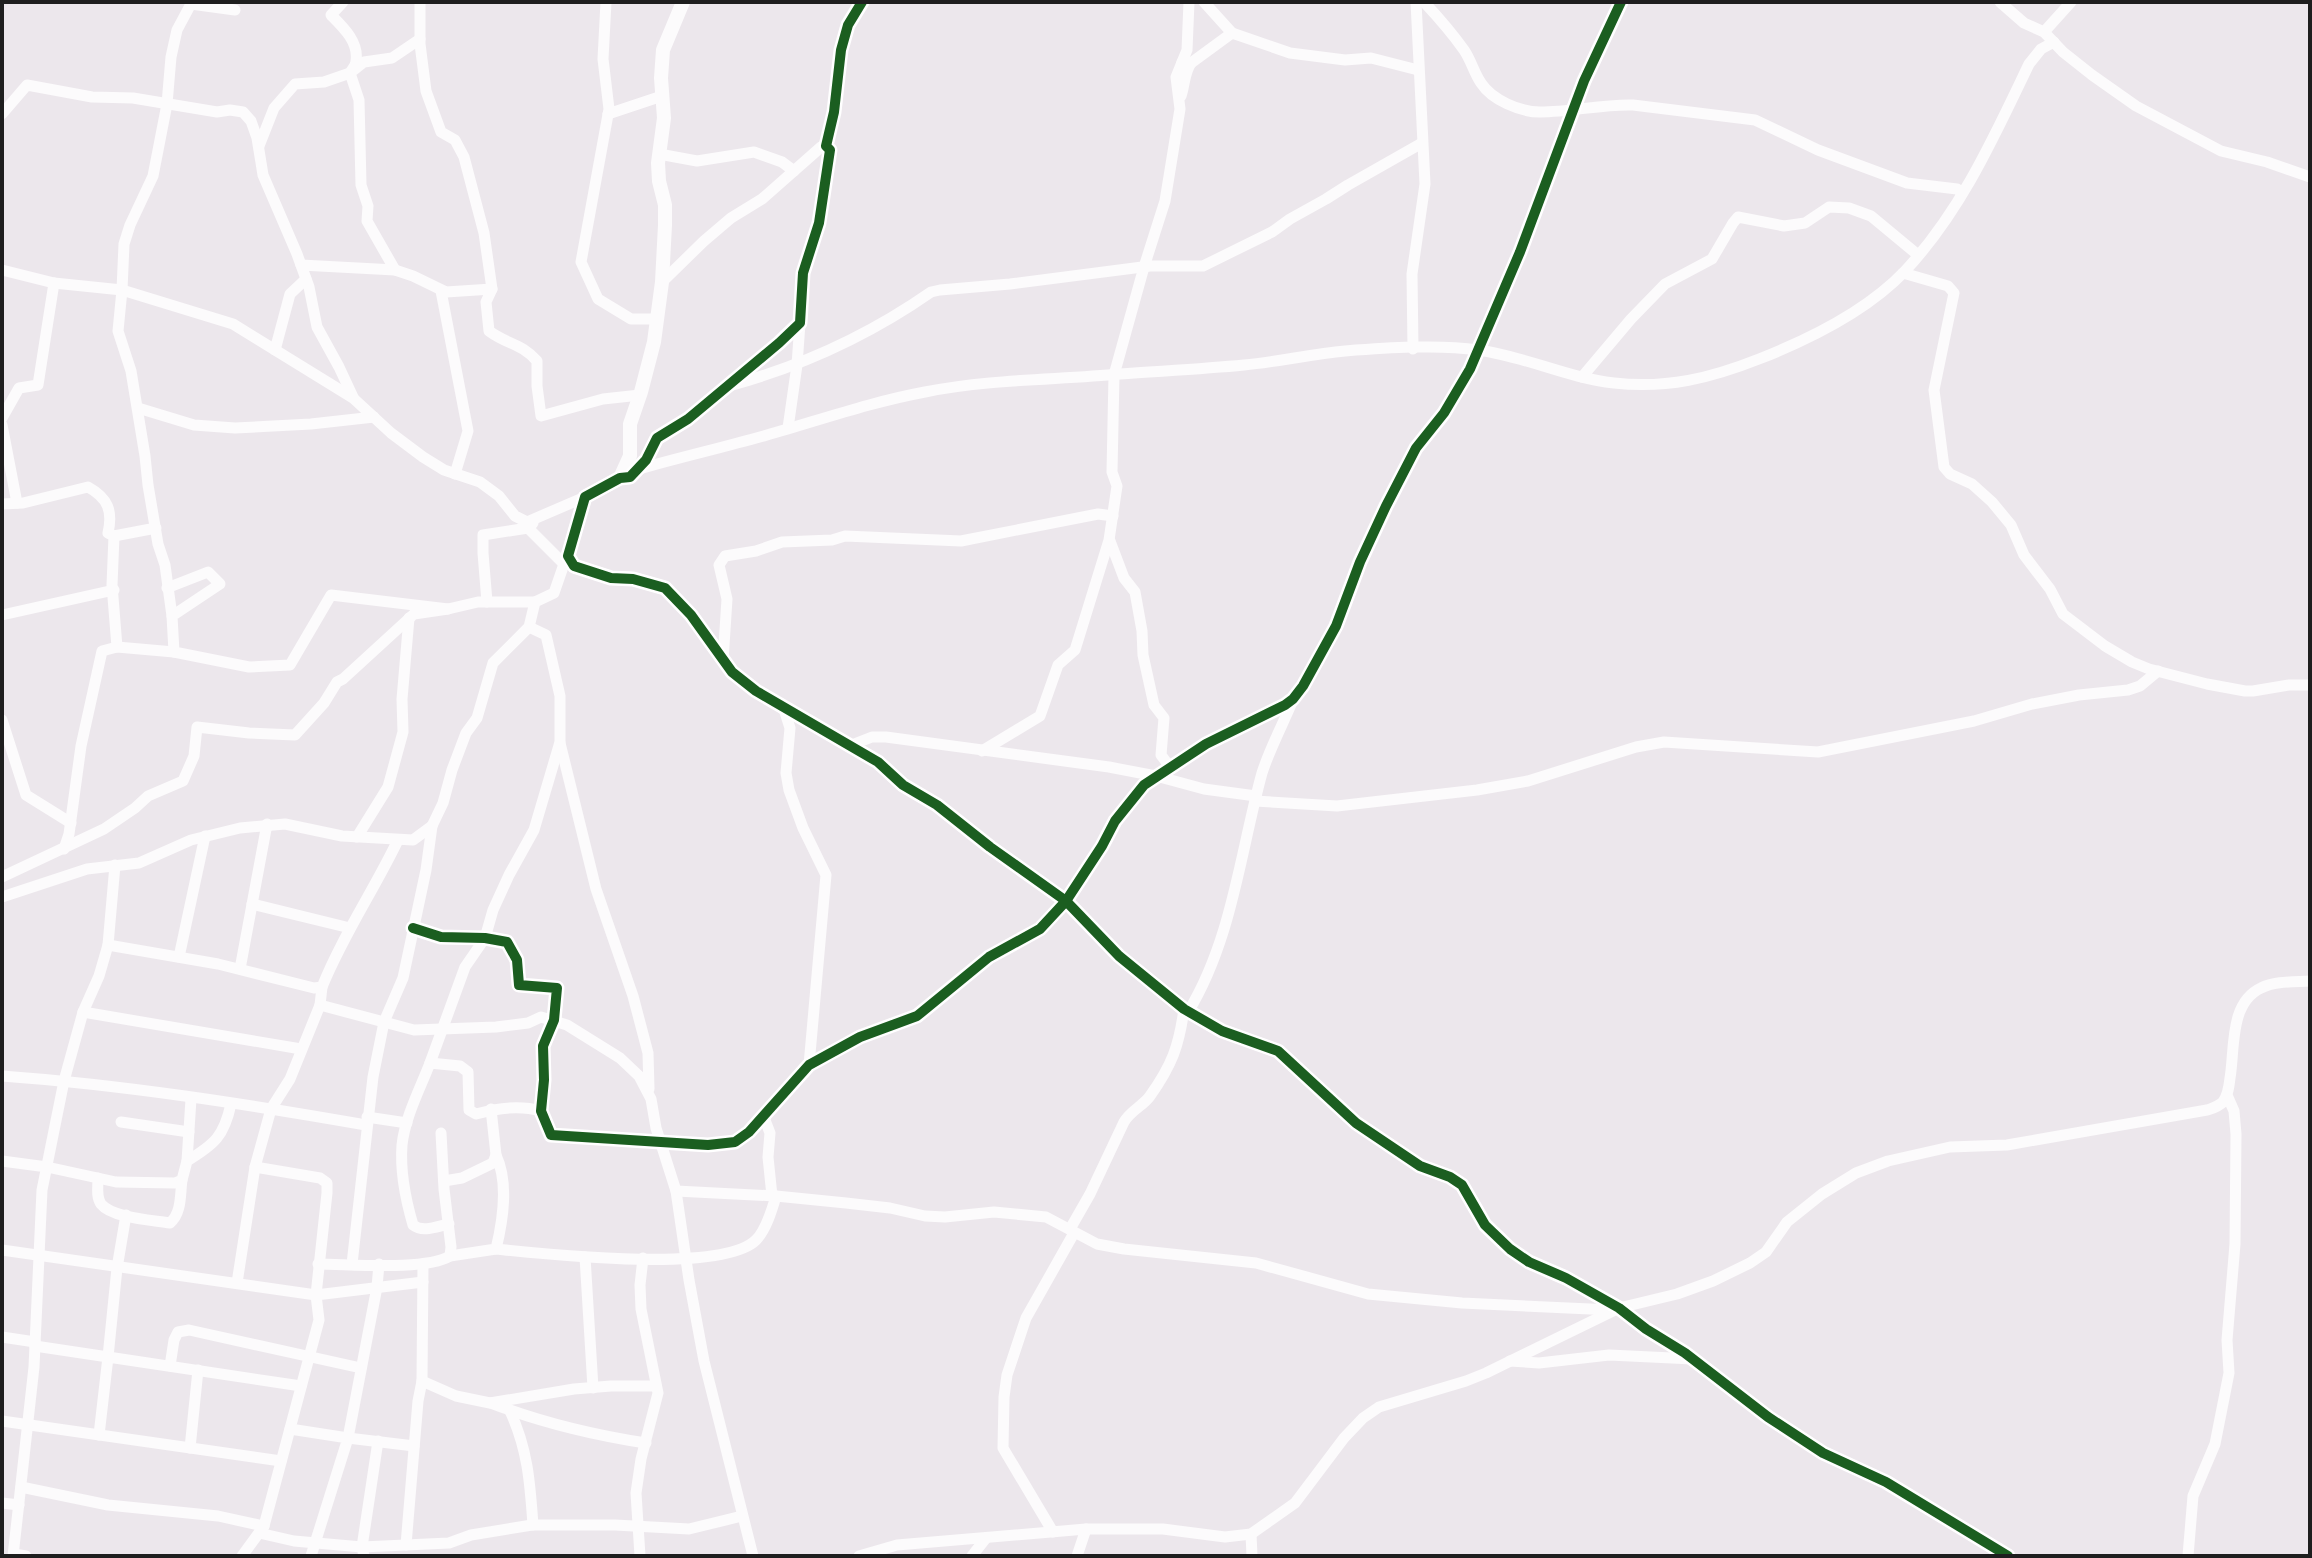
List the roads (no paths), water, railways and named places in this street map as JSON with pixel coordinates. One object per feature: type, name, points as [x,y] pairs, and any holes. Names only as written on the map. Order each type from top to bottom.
[{"type":"street","points":[[331,2],[331,15],[348,32],[356,61],[350,73],[359,100],[361,185],[368,206],[367,221],[395,270]]},
{"type":"street","points":[[331,15],[343,2]]},
{"type":"street","points":[[420,2],[420,39],[426,91],[441,132],[458,144],[464,157],[484,233],[492,289],[486,302],[489,331],[503,342],[525,348],[537,361],[541,416],[603,399],[640,395]]},
{"type":"street","points":[[606,2],[603,59],[608,114],[581,262],[598,299],[631,319],[657,319]]},
{"type":"street","points":[[620,478],[630,456],[630,424],[654,342],[662,282],[665,205],[659,181],[659,154],[664,118],[661,78],[663,50],[683,2]]},
{"type":"street","points":[[826,146],[841,50],[848,25],[862,2]]},
{"type":"street","points":[[1187,63],[1189,2]]},
{"type":"street","points":[[1204,2],[1232,33],[1290,53],[1345,60],[1371,58],[1418,70]]},
{"type":"street","points":[[1413,349],[1412,274],[1424,197],[1416,2]]},
{"type":"street","points":[[1424,2],[1465,52],[1479,81],[1493,95],[1523,110],[1572,111],[1613,104],[1755,120],[1818,150],[1907,183],[1961,192]]},
{"type":"street","points":[[1077,1556],[1003,1448],[1007,1375],[1026,1318],[1129,1113],[1149,1097],[1175,1055],[1186,1010],[1211,968],[1230,909],[1264,769],[1293,699],[1336,626],[1360,562],[1416,448],[1450,403],[1470,369],[1525,239],[1584,81],[1621,2]]},
{"type":"street","points":[[2000,2],[2113,92],[2197,140],[2221,151],[2310,177]]},
{"type":"street","points":[[639,469],[831,415],[936,390],[1037,378],[1246,365],[1343,351],[1478,350],[1618,384],[1701,380],[1790,347],[1859,308],[1903,273],[1949,215],[1974,176],[2029,64],[2071,2]]},
{"type":"street","points":[[174,652],[165,565],[148,485],[138,408],[131,371],[118,331],[124,244],[153,176],[177,30],[192,3],[235,10]]},
{"type":"street","points":[[982,751],[1040,716],[1058,665],[1075,650],[1109,540],[1117,486],[1112,472],[1114,375],[1165,201],[1180,109],[1176,77],[1187,63],[1232,33]]},
{"type":"street","points":[[259,147],[274,108],[295,84],[324,82],[350,73],[364,62],[392,58],[420,39]]},
{"type":"street","points":[[2,114],[27,85],[92,97],[133,98],[187,108],[243,112],[251,121],[263,175],[306,279],[317,327],[353,398]]},
{"type":"street","points":[[608,114],[662,96]]},
{"type":"street","points":[[729,386],[825,354],[881,325],[931,292],[1144,267],[1203,266],[1272,232],[1422,143]]},
{"type":"street","points":[[662,282],[731,218],[762,199],[821,147],[826,146]]},
{"type":"street","points":[[788,428],[797,365],[803,273],[819,223],[830,150],[826,146]]},
{"type":"street","points":[[659,154],[697,161],[754,152],[782,162],[794,171]]},
{"type":"street","points":[[1582,377],[1665,284],[1712,259],[1738,217],[1784,226],[1805,223],[1829,207],[1849,208],[1871,216],[1918,255]]},
{"type":"street","points":[[301,265],[395,270],[441,291],[492,289]]},
{"type":"street","points":[[2,270],[54,283],[122,290],[233,324],[353,398],[423,457],[444,470],[480,482],[499,496],[515,516],[527,522],[620,478],[630,477],[639,469],[657,438],[688,419],[800,323]]},
{"type":"street","points":[[1903,273],[1948,286],[1954,293],[1934,390],[1944,467],[1950,474],[1972,484],[2011,525],[2024,555],[2050,589],[2063,614],[2105,646],[2132,662],[2158,671],[2207,684],[2253,691],[2310,685]]},
{"type":"street","points":[[275,350],[290,294],[306,279]]},
{"type":"street","points":[[2,418],[19,388],[38,385],[54,283]]},
{"type":"street","points":[[441,291],[468,431],[455,474]]},
{"type":"street","points":[[138,408],[194,425],[235,428],[374,417]]},
{"type":"street","points":[[2,425],[17,503]]},
{"type":"street","points":[[2,504],[88,487],[109,504],[111,520],[108,533],[114,536],[156,528]]},
{"type":"street","points":[[2,877],[104,829],[148,796],[183,781],[194,756],[197,727],[295,735],[324,703],[337,682],[414,614],[478,602],[535,602],[554,593],[567,563],[585,497]]},
{"type":"street","points":[[723,661],[727,599],[719,565],[725,556],[756,551],[782,542],[832,540],[845,536],[961,541],[1098,514],[1113,516]]},
{"type":"street","points":[[487,602],[483,535],[528,528],[538,519]]},
{"type":"street","points":[[528,528],[567,563],[611,578],[633,579],[665,588],[713,642],[732,672],[756,691],[878,762],[903,785],[937,805],[1066,901],[1119,956],[1186,1010],[1222,1031],[1278,1051],[1356,1123],[1420,1166],[1462,1185],[1485,1225],[1510,1249],[1617,1309],[1693,1359],[1768,1417],[1823,1453],[1886,1482],[2008,1556]]},
{"type":"street","points":[[114,536],[112,561],[117,647]]},
{"type":"street","points":[[1109,540],[1124,578],[1135,592],[1143,655],[1154,705],[1164,718],[1161,755],[1170,767]]},
{"type":"street","points":[[167,588],[208,572],[220,584],[172,616]]},
{"type":"street","points":[[2,615],[114,590]]},
{"type":"street","points":[[64,849],[71,823],[81,746],[102,651],[117,647],[174,652],[249,667],[290,665],[331,595],[448,609]]},
{"type":"street","points":[[352,1264],[373,1077],[384,1022],[403,978],[432,826],[443,803],[460,747],[477,718],[493,663],[529,627],[535,602]]},
{"type":"street","points":[[357,837],[388,787],[403,732],[402,699],[409,618]]},
{"type":"street","points":[[529,627],[546,635],[560,696],[560,742],[596,889],[633,996],[648,1053],[649,1093],[676,1191],[704,1361],[753,1556]]},
{"type":"street","points":[[849,746],[872,737],[1109,767],[1204,789],[1322,807],[1477,790],[1528,781],[1636,747],[1664,742],[1818,752],[1974,721],[2048,701],[2128,690],[2148,681],[2158,671]]},
{"type":"street","points":[[413,928],[441,937],[507,942],[517,960],[519,985],[557,988],[554,1020],[543,1046],[541,1111],[551,1135],[708,1145],[735,1142],[809,1065],[860,1037],[917,1016],[989,957],[1040,929],[1066,901],[1128,802],[1144,785],[1206,744],[1293,699]]},
{"type":"street","points":[[782,706],[790,728],[786,773],[789,790],[826,875],[809,1065]]},
{"type":"street","points":[[2,720],[26,795],[71,823]]},
{"type":"street","points":[[449,1224],[425,1229],[413,1225],[402,1167],[402,1144],[465,967],[485,938],[493,910],[534,830],[560,742]]},
{"type":"street","points":[[2,897],[87,869],[139,863],[191,840],[240,828],[267,824],[300,826],[342,836],[413,840],[432,826]]},
{"type":"street","points":[[240,969],[267,824]]},
{"type":"street","points":[[179,957],[205,836]]},
{"type":"street","points":[[237,1283],[255,1167],[271,1109],[290,1079],[320,1005],[322,987],[359,908],[380,877],[398,840]]},
{"type":"street","points":[[18,1555],[19,1505],[35,1344],[42,1190],[64,1081],[83,1012],[99,976],[108,945],[115,865]]},
{"type":"street","points":[[252,904],[350,928]]},
{"type":"street","points":[[108,945],[240,969],[314,988],[322,987]]},
{"type":"street","points":[[859,1556],[897,1545],[1086,1529],[1163,1529],[1225,1537],[1251,1534],[1295,1503],[1344,1438],[1379,1407],[1466,1381],[1617,1309],[1677,1294],[1750,1263],[1766,1252],[1787,1222],[1822,1194],[1856,1173],[1888,1161],[1950,1147],[2007,1145],[2218,1107],[2227,1095],[2237,1023],[2244,1003],[2262,987],[2310,981]]},
{"type":"street","points":[[320,1005],[414,1030],[528,1023],[541,1017],[554,1020],[620,1058],[639,1076],[649,1093]]},
{"type":"street","points":[[83,1012],[301,1049]]},
{"type":"street","points":[[430,1063],[460,1066],[468,1072],[469,1110],[476,1114],[491,1109],[528,1107],[541,1111]]},
{"type":"street","points":[[2,1076],[64,1081],[367,1121],[407,1123]]},
{"type":"street","points":[[2188,1556],[2193,1496],[2215,1444],[2229,1373],[2227,1340],[2235,1244],[2236,1134],[2234,1111],[2227,1095]]},
{"type":"street","points":[[98,1178],[101,1204],[112,1213],[170,1223],[176,1218],[187,1161],[191,1099]]},
{"type":"street","points":[[187,1161],[203,1151],[226,1129],[231,1104]]},
{"type":"street","points":[[491,1109],[504,1201],[496,1249]]},
{"type":"street","points":[[318,1264],[423,1264],[450,1256],[496,1249],[585,1257],[687,1259],[728,1254],[756,1240],[772,1211],[774,1196],[768,1157],[770,1133],[763,1115]]},
{"type":"street","points":[[121,1122],[189,1132]]},
{"type":"street","points":[[441,1133],[450,1256]]},
{"type":"street","points":[[444,1181],[479,1171],[493,1163],[496,1155]]},
{"type":"street","points":[[2,1161],[116,1182],[175,1183],[182,1180]]},
{"type":"street","points":[[242,1556],[261,1530],[319,1320],[316,1295],[327,1183],[320,1178],[255,1167]]},
{"type":"street","points":[[676,1191],[774,1196],[890,1208],[925,1216],[994,1212],[1046,1217],[1097,1244],[1256,1263],[1352,1291],[1385,1297],[1617,1309]]},
{"type":"street","points":[[99,1435],[117,1268],[126,1215]]},
{"type":"street","points":[[2,1250],[316,1295],[423,1282]]},
{"type":"street","points":[[585,1257],[593,1388]]},
{"type":"street","points":[[640,1556],[636,1493],[656,1404],[656,1386],[641,1309],[643,1258]]},
{"type":"street","points":[[311,1556],[348,1438],[379,1264]]},
{"type":"street","points":[[406,1545],[422,1381],[423,1264]]},
{"type":"street","points":[[170,1366],[178,1332],[189,1330],[361,1368]]},
{"type":"street","points":[[2,1337],[108,1357],[301,1386]]},
{"type":"street","points":[[1509,1361],[1539,1363],[1609,1355],[1693,1359]]},
{"type":"street","points":[[190,1448],[198,1370]]},
{"type":"street","points":[[422,1381],[456,1396],[510,1411],[646,1443]]},
{"type":"street","points":[[490,1403],[593,1388],[656,1386]]},
{"type":"street","points":[[510,1411],[528,1461],[533,1525]]},
{"type":"street","points":[[2,1421],[281,1461]]},
{"type":"street","points":[[290,1429],[414,1446]]},
{"type":"street","points":[[363,1552],[378,1441]]},
{"type":"street","points":[[21,1487],[108,1505],[218,1516],[294,1541],[363,1552],[455,1542],[471,1535],[533,1525],[689,1529],[742,1516]]},
{"type":"street","points":[[2,1503],[19,1505]]},
{"type":"street","points":[[1077,1556],[1086,1529]]},
{"type":"street","points":[[1251,1534],[1252,1556]]},
{"type":"street","points":[[972,1556],[986,1538]]}]
